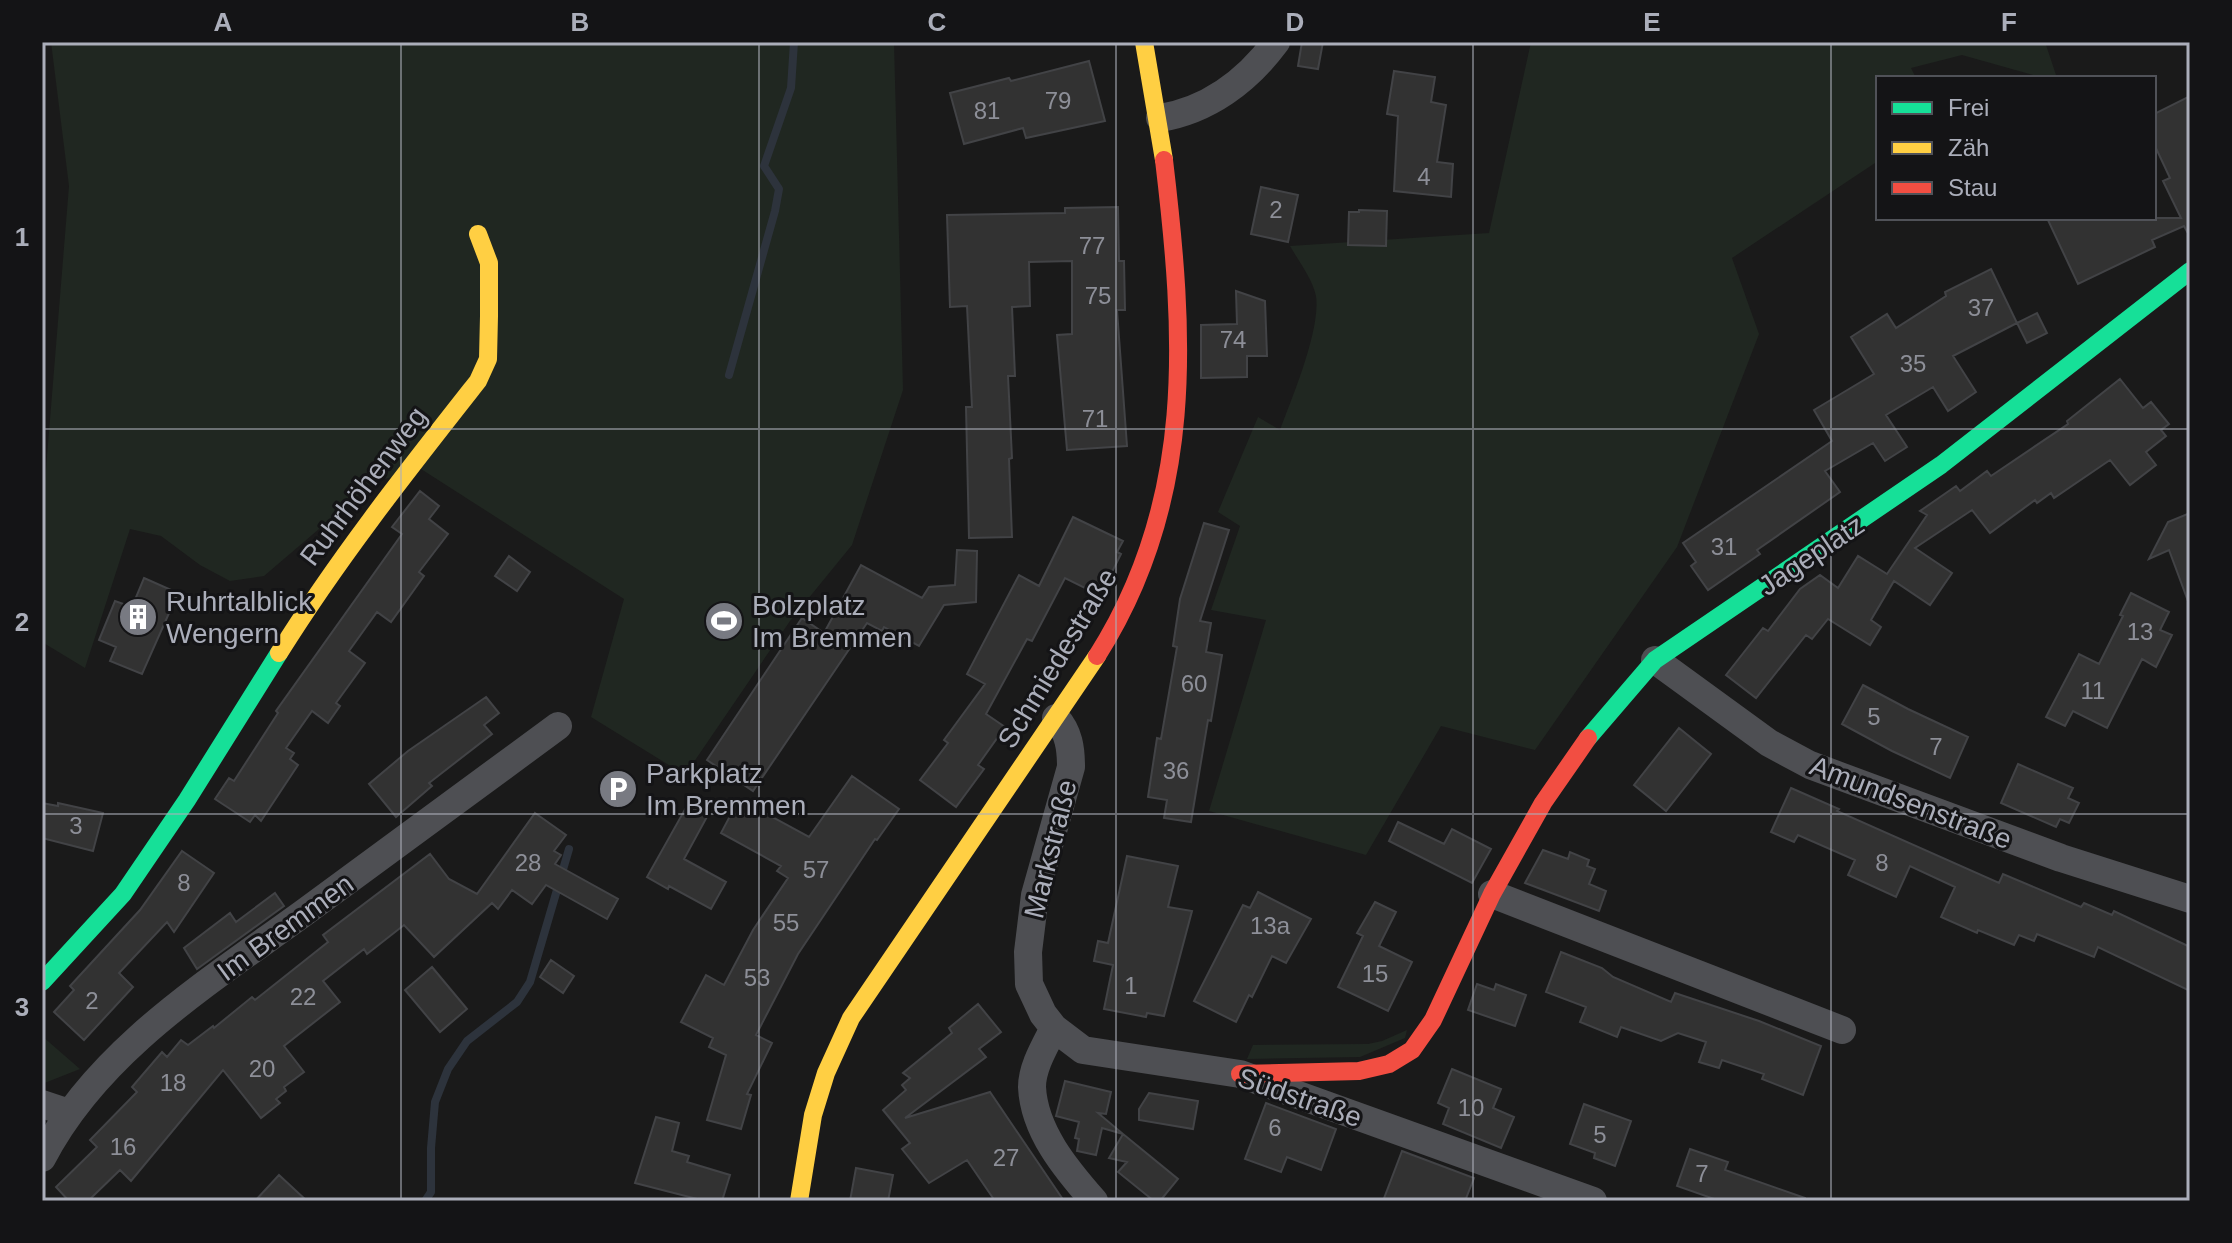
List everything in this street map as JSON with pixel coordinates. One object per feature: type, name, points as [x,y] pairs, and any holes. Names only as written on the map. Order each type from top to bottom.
[{"type":"street","name":"Schmiedestraße","points":[[799,1201],[813,1115],[826,1073],[851,1018],[1056,718],[1113,629],[1142,572],[1166,487],[1175,428],[1178,377],[1177,292],[1160,118],[1144,42]]},
{"type":"street","points":[[1160,118],[1182,114],[1219,96],[1251,71],[1276,42]]},
{"type":"street","name":"Ruhrhöhenweg","points":[[42,982],[123,894],[187,800],[317,592],[377,508],[478,381],[488,359],[489,316],[489,263],[478,234]]},
{"type":"street","name":"Jageplatz","points":[[1240,1074],[1359,1071],[1389,1064],[1403,1056],[1423,1037],[1433,1020],[1517,847],[1570,763],[1626,690],[1655,660],[1941,465],[2190,271]]},
{"type":"street","name":"Amundsenstraße","points":[[1655,660],[1769,743],[1810,765],[2048,853],[2190,899]]},
{"type":"street","name":"Markstraße","points":[[1029,984],[1028,952],[1033,906],[1071,767],[1071,749],[1064,726],[1056,718]]},
{"type":"street","name":"Im Bremmen","points":[[42,1158],[69,1113],[99,1077],[163,1017],[558,726]]},
{"type":"street","points":[[1492,894],[1842,1030]]},
{"type":"street","name":"Südstraße","points":[[1029,984],[1043,1014],[1054,1028],[1083,1050],[1240,1074],[1593,1201]]},
{"type":"street","points":[[1054,1028],[1037,1064],[1032,1085],[1038,1114],[1058,1156],[1094,1201]]},
{"type":"street","points":[[42,1104],[69,1113]]},
{"type":"shaded area","points":[[51,42],[894,42],[903,390],[852,545],[790,621],[685,775],[591,717],[624,599],[421,469],[374,482],[264,576],[230,581],[200,565],[161,536],[130,529],[85,668],[42,642],[42,518],[69,186]]},
{"type":"shaded area","points":[[1531,42],[2045,42],[2056,76],[2037,76],[1962,55],[1911,68],[1915,76],[1876,76],[1876,162],[1732,258],[1759,334],[1677,547],[1535,750],[1441,726],[1366,855],[1209,811],[1266,620],[1211,610],[1240,526],[1218,512],[1258,417],[1280,430],[1314,326],[1316,296],[1309,277],[1290,246],[1489,233]]},
{"type":"shaded area","points":[[1407,1030],[1405,1038],[1360,1057],[1247,1059],[1253,1045],[1368,1044]]},
{"type":"shaded area","points":[[42,1036],[80,1069],[42,1084]]},
{"type":"building","points":[[1302,42],[1323,42],[1318,69],[1298,66]]},
{"type":"building","points":[[1089,61],[1105,121],[1026,138],[1023,128],[964,144],[950,93]]},
{"type":"building","points":[[1394,71],[1435,77],[1431,102],[1446,105],[1437,162],[1453,164],[1451,197],[1394,191],[1398,116],[1387,114]]},
{"type":"building","points":[[2190,96],[2190,237],[2184,226],[2152,240],[2155,247],[2078,284],[2048,220],[2181,218],[2163,181],[2170,178],[2156,148],[2156,113]]},
{"type":"building","points":[[1261,187],[1298,195],[1288,242],[1251,234]]},
{"type":"building","points":[[1118,207],[1119,261],[1124,261],[1125,310],[1117,310],[1127,446],[1067,450],[1057,335],[1072,334],[1072,261],[1029,262],[1030,306],[1012,307],[1015,376],[1008,376],[1012,537],[969,538],[966,407],[972,407],[967,306],[950,307],[947,215],[1065,213],[1065,208]]},
{"type":"building","points":[[1387,211],[1386,246],[1348,245],[1349,212]]},
{"type":"building","points":[[1991,269],[2017,323],[1953,356],[1976,392],[1948,411],[1933,387],[1886,415],[1907,447],[1885,461],[1873,443],[1825,471],[1840,492],[1757,550],[1760,554],[1708,590],[1691,566],[1696,562],[1683,543],[1832,441],[1814,410],[1874,374],[1851,337],[1887,314],[1896,328],[1946,296],[1945,292]]},
{"type":"building","points":[[1236,291],[1265,301],[1267,356],[1247,356],[1247,377],[1201,378],[1201,325],[1237,324]]},
{"type":"building","points":[[2037,313],[2047,333],[2027,343],[2017,323]]},
{"type":"building","points":[[2120,379],[2143,408],[2151,402],[2169,424],[2161,430],[2166,436],[2146,452],[2156,465],[2130,485],[2110,460],[2054,498],[2051,493],[2037,503],[2035,500],[1990,533],[1972,510],[1915,548],[1952,573],[1930,605],[1894,581],[1871,620],[1881,627],[1870,645],[1828,619],[1812,639],[1806,635],[1756,698],[1726,675],[1763,628],[1768,631],[1800,589],[1820,575],[1838,588],[1858,556],[1887,574],[1927,515],[1920,511],[1956,486],[1960,491],[1987,471],[1991,476],[2068,424],[2067,421]]},
{"type":"building","points":[[420,491],[439,506],[429,519],[448,534],[419,572],[424,576],[391,622],[377,612],[349,651],[365,663],[336,703],[340,706],[328,723],[312,711],[286,748],[294,753],[290,759],[298,765],[261,821],[255,815],[250,822],[215,799],[229,778],[234,781],[278,713],[276,711],[402,534],[392,527]]},
{"type":"building","points":[[2190,513],[2188,601],[2169,550],[2149,559],[2168,522]]},
{"type":"building","points":[[1073,517],[1123,541],[1117,552],[1121,554],[1106,584],[1102,583],[1097,594],[1065,578],[1032,641],[1027,639],[986,714],[1005,727],[978,765],[984,769],[956,807],[920,780],[948,743],[944,740],[985,684],[967,674],[1019,575],[1039,586]]},
{"type":"building","points":[[1204,523],[1229,530],[1200,621],[1211,623],[1206,652],[1222,655],[1191,822],[1164,818],[1167,800],[1148,797],[1177,647],[1173,646],[1180,599]]},
{"type":"building","points":[[957,550],[977,551],[976,602],[944,605],[919,646],[884,627],[882,631],[867,623],[753,791],[707,760],[802,618],[824,633],[861,565],[922,598],[929,587],[955,585]]},
{"type":"building","points":[[509,556],[530,572],[517,591],[495,576]]},
{"type":"building","name":"Ruhrtalblick Wengern","points":[[144,578],[178,593],[142,674],[110,661],[116,647],[99,640],[115,601],[132,607]]},
{"type":"building","points":[[2131,593],[2169,612],[2160,630],[2172,635],[2156,667],[2142,659],[2107,728],[2073,711],[2065,726],[2046,717],[2079,654],[2099,664]]},
{"type":"building","points":[[1863,685],[1968,737],[1950,778],[1842,724]]},
{"type":"building","points":[[486,697],[499,713],[484,725],[492,734],[429,783],[432,786],[396,817],[369,784],[408,751]]},
{"type":"building","points":[[1679,728],[1711,754],[1666,811],[1634,785]]},
{"type":"building","points":[[2018,764],[2073,788],[2068,798],[2079,803],[2069,823],[2060,819],[2056,827],[2001,803]]},
{"type":"building","points":[[852,776],[899,809],[875,839],[798,954],[756,1035],[772,1043],[747,1094],[751,1095],[741,1129],[707,1120],[726,1055],[709,1047],[713,1038],[681,1022],[706,975],[724,985],[753,930],[788,878],[777,871],[781,866],[721,833],[739,799],[809,837]]},
{"type":"building","points":[[1791,788],[1999,883],[2003,874],[2081,907],[2084,903],[2112,915],[2114,911],[2190,947],[2190,991],[2098,947],[2094,957],[2037,934],[2034,941],[2019,935],[2014,945],[1941,917],[1955,887],[1910,866],[1896,897],[1848,875],[1855,860],[1798,835],[1794,842],[1771,832]]},
{"type":"building","points":[[42,803],[58,806],[58,803],[103,813],[93,851],[42,838]]},
{"type":"building","points":[[688,804],[708,815],[684,859],[726,882],[711,909],[647,877]]},
{"type":"building","points":[[535,813],[566,835],[554,851],[561,855],[555,864],[618,899],[607,919],[546,885],[532,904],[512,890],[498,909],[492,903],[434,957],[404,925],[367,954],[364,949],[323,981],[340,1002],[284,1046],[304,1072],[284,1087],[286,1091],[276,1099],[280,1103],[261,1118],[223,1070],[131,1181],[120,1170],[88,1201],[69,1201],[56,1187],[97,1147],[90,1140],[137,1092],[132,1087],[162,1052],[167,1057],[181,1040],[188,1045],[252,997],[255,1000],[328,942],[323,935],[430,854],[449,879],[477,894]]},
{"type":"building","points":[[1398,822],[1444,844],[1452,829],[1491,849],[1472,883],[1389,841]]},
{"type":"building","points":[[1543,850],[1568,859],[1570,852],[1589,860],[1587,866],[1595,869],[1589,884],[1606,891],[1599,911],[1525,883]]},
{"type":"building","points":[[182,851],[214,873],[174,932],[167,922],[119,973],[133,987],[84,1040],[54,1012],[74,990],[70,986],[140,910]]},
{"type":"building","points":[[1127,856],[1178,866],[1168,907],[1192,911],[1164,1016],[1147,1013],[1146,1017],[1104,1009],[1113,965],[1094,961],[1098,941],[1108,943]]},
{"type":"building","points":[[1258,892],[1311,919],[1286,963],[1272,956],[1236,1022],[1194,1001],[1243,905],[1250,908]]},
{"type":"building","points":[[275,893],[284,906],[197,969],[184,948],[230,913],[236,922]]},
{"type":"building","points":[[1375,902],[1396,912],[1379,946],[1412,962],[1388,1011],[1338,987],[1363,936],[1357,933]]},
{"type":"building","points":[[1561,952],[1602,968],[1613,977],[1671,1002],[1675,993],[1821,1046],[1803,1095],[1762,1079],[1764,1074],[1722,1060],[1719,1068],[1699,1062],[1706,1042],[1678,1033],[1661,1041],[1621,1027],[1617,1037],[1580,1022],[1586,1007],[1546,992]]},
{"type":"building","points":[[551,960],[574,976],[563,993],[540,977]]},
{"type":"building","points":[[432,967],[467,1009],[440,1032],[405,990]]},
{"type":"building","points":[[1477,984],[1494,990],[1496,984],[1526,995],[1515,1026],[1468,1010]]},
{"type":"building","points":[[978,1004],[1001,1032],[979,1049],[986,1057],[905,1118],[990,1092],[1064,1201],[995,1201],[967,1160],[929,1183],[902,1149],[910,1143],[883,1110],[906,1090],[902,1085],[910,1078],[903,1073],[952,1033],[949,1028]]},
{"type":"building","points":[[1452,1069],[1501,1089],[1493,1108],[1514,1117],[1501,1148],[1443,1124],[1449,1108],[1438,1103]]},
{"type":"building","points":[[1065,1081],[1111,1092],[1106,1114],[1098,1113],[1123,1134],[1102,1128],[1096,1155],[1077,1151],[1079,1139],[1075,1138],[1079,1122],[1056,1116]]},
{"type":"building","points":[[1149,1093],[1198,1101],[1193,1129],[1139,1120],[1139,1109]]},
{"type":"building","points":[[1266,1103],[1336,1129],[1321,1170],[1287,1157],[1281,1172],[1245,1159]]},
{"type":"building","points":[[1584,1104],[1631,1121],[1615,1166],[1594,1158],[1595,1153],[1570,1144]]},
{"type":"building","points":[[656,1117],[679,1123],[672,1151],[689,1156],[687,1162],[730,1175],[722,1201],[705,1201],[635,1183]]},
{"type":"building","points":[[1123,1134],[1178,1179],[1160,1201],[1154,1201],[1118,1172],[1127,1162],[1109,1158]]},
{"type":"building","points":[[1690,1149],[1728,1162],[1725,1170],[1805,1198],[1805,1201],[1720,1201],[1677,1186]]},
{"type":"building","points":[[1402,1151],[1474,1178],[1465,1201],[1383,1201]]},
{"type":"building","points":[[856,1168],[893,1175],[888,1201],[850,1201]]},
{"type":"building","points":[[279,1175],[307,1201],[255,1201]]},
{"type":"waterway","points":[[729,375],[775,211],[779,189],[764,166],[791,88],[794,42]]},
{"type":"waterway","points":[[425,1201],[431,1192],[435,1102],[448,1069],[467,1041],[517,1002],[530,982],[569,849]]},
{"type":"traffic: fast","points":[[1588,738],[1655,660],[1941,465],[2190,271]]},
{"type":"traffic: fast","points":[[42,982],[123,894],[187,800],[279,653]]},
{"type":"traffic: slow","points":[[1144,42],[1164,160]]},
{"type":"traffic: slow","points":[[279,653],[350,548],[478,381],[488,359],[489,316],[489,263],[478,234]]},
{"type":"traffic: slow","points":[[799,1201],[813,1115],[826,1073],[851,1018],[1097,656]]},
{"type":"traffic: jam","points":[[1097,656],[1129,597],[1152,537],[1167,477],[1176,416],[1176,290],[1164,160]]},
{"type":"traffic: jam","points":[[1240,1074],[1359,1071],[1389,1064],[1412,1050],[1433,1020],[1492,894],[1543,803],[1588,738]]},
{"type":"place","name":"Ruhrtalblick Wengern","points":[[138,617]]},
{"type":"place","name":"Bolzplatz Im Bremmen","points":[[724,621]]},
{"type":"place","name":"Parkplatz Im Bremmen","points":[[618,789]]}]
